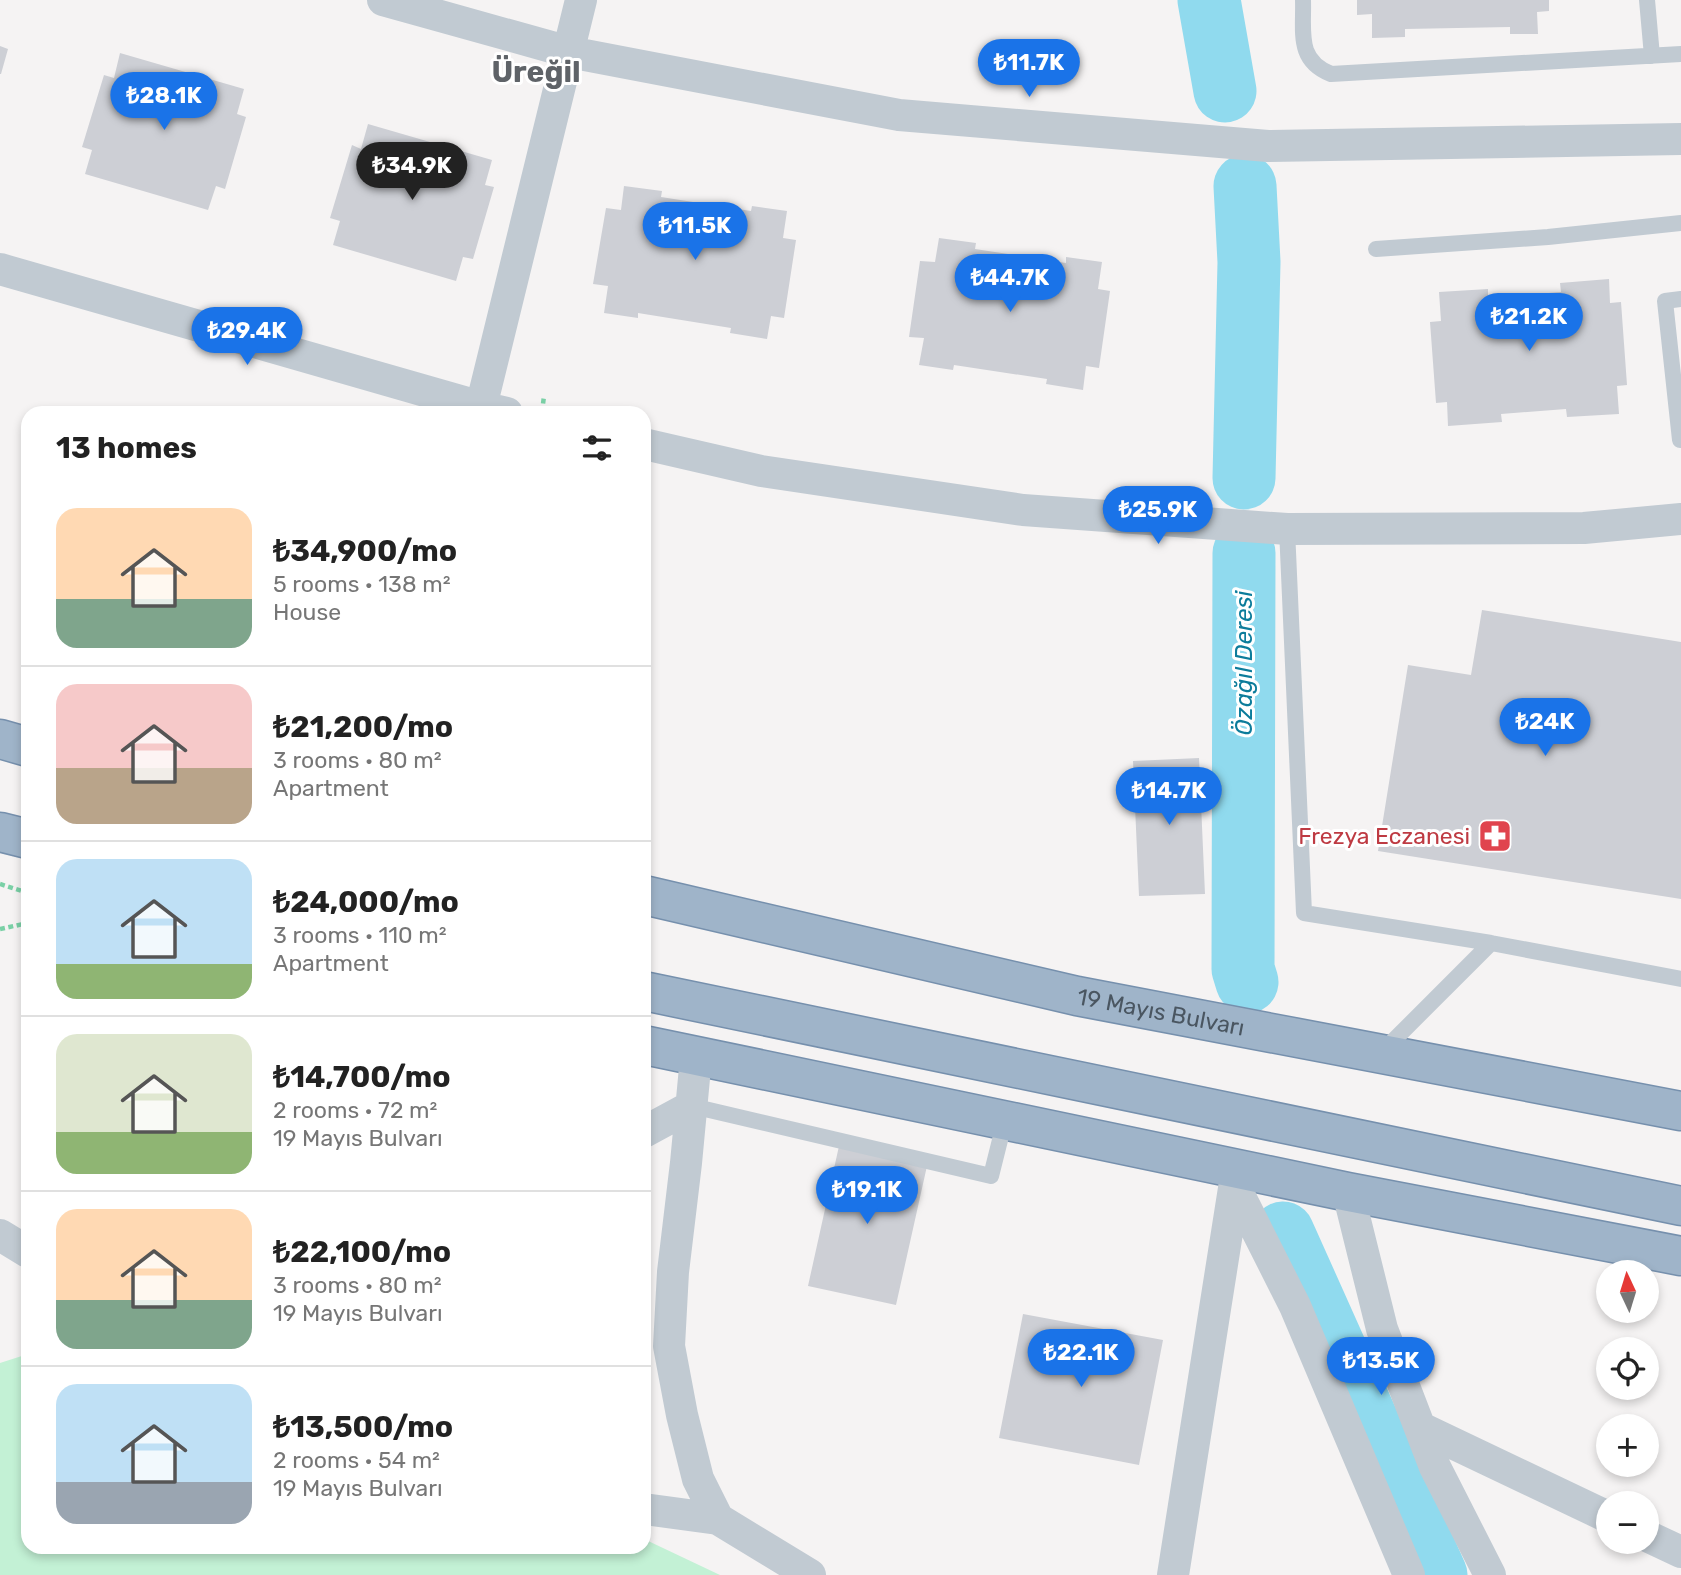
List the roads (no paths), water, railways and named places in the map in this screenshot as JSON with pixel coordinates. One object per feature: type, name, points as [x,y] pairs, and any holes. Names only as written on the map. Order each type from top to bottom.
[{"type":"highway","points":[[0,740],[21,745]]},
{"type":"highway","points":[[0,832],[21,837]]},
{"type":"highway","name":"19 Mayıs Bulvarı","points":[[651,897],[1077,996],[1681,1111]]},
{"type":"highway","points":[[651,992],[1681,1206]]},
{"type":"highway","points":[[651,1047],[1059,1131],[1236,1177],[1348,1192],[1681,1256]]},
{"type":"highway","points":[[1059,1131],[1140,1094]]},
{"type":"street","points":[[383,0],[569,52],[900,115],[1255,145],[1681,139]]},
{"type":"street","points":[[495,406],[581,0]]},
{"type":"street","points":[[0,269],[480,406]]},
{"type":"street","points":[[651,446],[761,471],[1023,510],[1287,529],[1584,528],[1681,519]]},
{"type":"street","points":[[696,1057],[673,1272],[669,1346],[698,1479],[718,1518]]},
{"type":"street","points":[[651,1128],[692,1106]]},
{"type":"street","points":[[1173,1575],[1236,1177]]},
{"type":"street","points":[[1236,1177],[1295,1306],[1409,1575]]},
{"type":"street","points":[[1348,1192],[1382,1329],[1435,1467],[1490,1575]]},
{"type":"street","points":[[0,1235],[21,1248]]},
{"type":"street","points":[[1421,1428],[1596,1511]]},
{"type":"street","points":[[651,1510],[718,1518],[810,1575]]},
{"type":"street","points":[[1659,1542],[1681,1552]]},
{"type":"lane","points":[[1303,0],[1305,50],[1310,61],[1331,74],[1681,54]]},
{"type":"lane","points":[[1647,0],[1652,55]]},
{"type":"lane","points":[[1376,250],[1548,237],[1681,223]]},
{"type":"lane","points":[[1680,440],[1665,301],[1681,299]]},
{"type":"lane","points":[[1287,529],[1304,913],[1491,943],[1681,979]]},
{"type":"lane","points":[[1380,1054],[1491,943]]},
{"type":"lane","points":[[692,1106],[991,1176],[1004,1120]]},
{"type":"waterway","name":"Özağıl Deresi","points":[[1209,0],[1225,91]]},
{"type":"waterway","name":"Özağıl Deresi","points":[[1244,478],[1249,262],[1245,186]]},
{"type":"waterway","name":"Özağıl Deresi","points":[[1244,553],[1243,969],[1247,982]]},
{"type":"waterway","name":"Özağıl Deresi","points":[[1283,1233],[1436,1575]]},
{"type":"place","name":"Frezya Eczanesi","points":[[1495,836]]},
{"type":"district","name":"Üreğil","points":[[536,72]]}]
